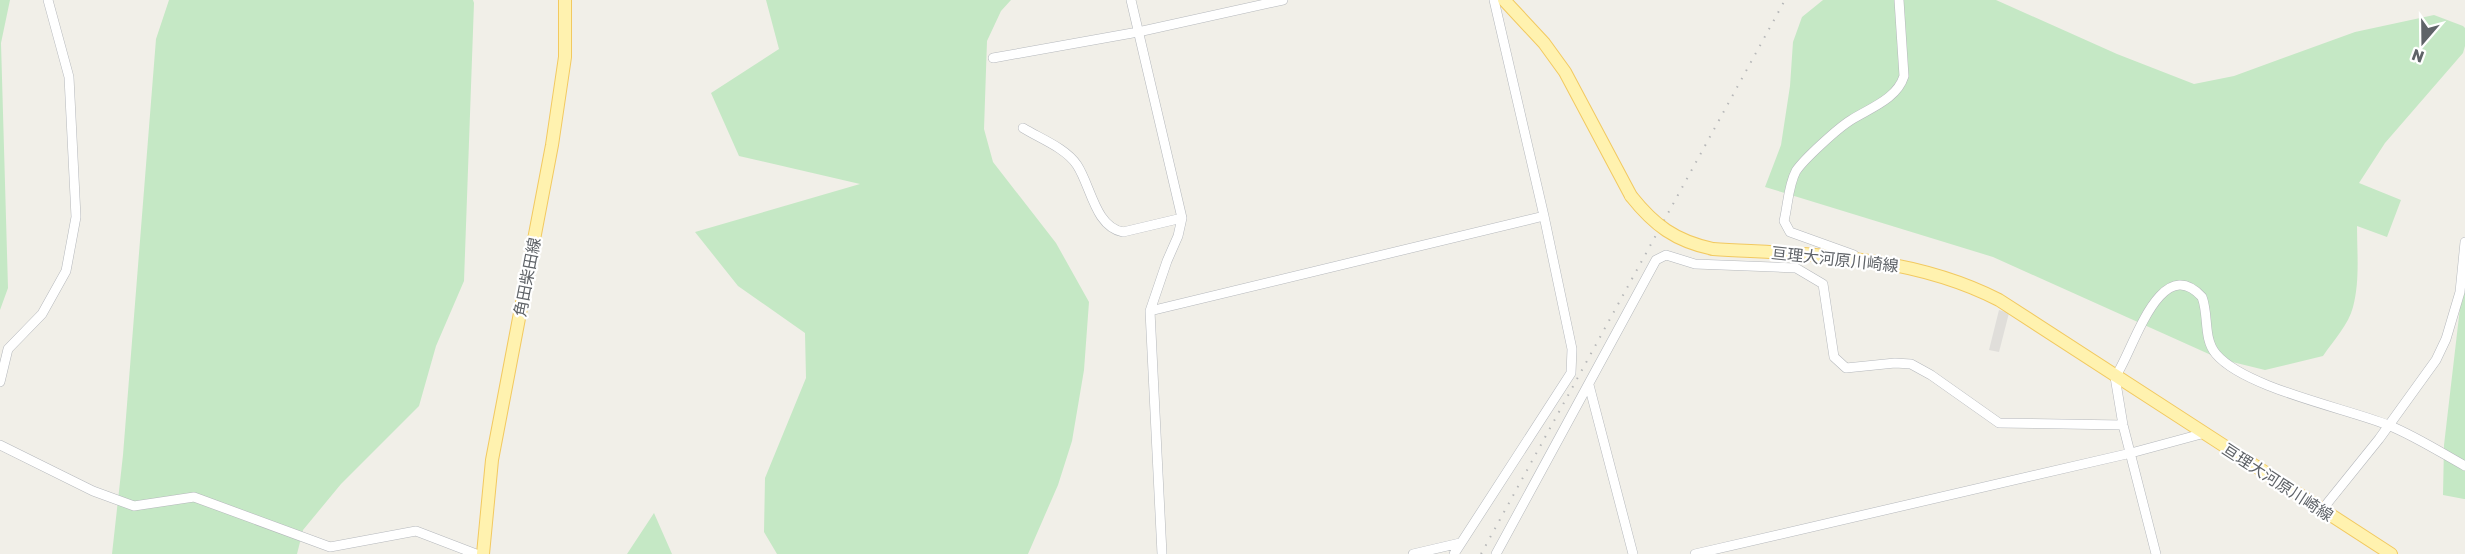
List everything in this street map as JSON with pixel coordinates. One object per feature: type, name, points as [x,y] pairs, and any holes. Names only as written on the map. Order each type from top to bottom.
[{"type":"main road","name":"角田柴田線","points":[[483,554],[492,460],[552,145],[565,57],[565,0]]},
{"type":"main road","name":"亘理大河原川崎線","points":[[1504,0],[1544,43],[1565,72],[1631,196],[1650,219],[1661,227],[1695,245],[1713,249],[1868,259],[1933,273],[1968,284],[1999,300],[2321,511],[2391,554]]},
{"type":"street","points":[[0,382],[8,349],[42,314],[66,270],[76,217],[69,77],[48,0]]},
{"type":"street","points":[[1131,0],[1182,218],[1178,236],[1150,311],[1161,554]]},
{"type":"street","points":[[993,58],[1138,32],[1283,0]]},
{"type":"street","points":[[1454,554],[1571,373],[1572,349],[1494,0]]},
{"type":"street","points":[[1868,259],[1790,232],[1784,221],[1791,185],[1797,170],[1848,121],[1894,94],[1901,86],[1904,76],[1899,0]]},
{"type":"street","points":[[1023,128],[1076,162],[1104,220],[1114,230],[1123,231],[1182,218]]},
{"type":"street","points":[[1150,311],[1544,216]]},
{"type":"street","points":[[2321,511],[2422,382],[2445,339],[2460,292],[2465,242]]},
{"type":"street","points":[[1496,554],[1656,260],[1666,255],[1695,264],[1796,268],[1823,284],[1834,357],[1846,368],[1894,363],[1911,364],[1931,375],[1999,423],[2123,425]]},
{"type":"street","points":[[2156,554],[2123,425],[2115,377],[2123,368],[2130,346],[2144,320],[2164,290],[2171,287],[2190,288],[2202,297],[2210,346],[2215,354],[2232,368],[2259,381],[2354,416],[2388,425],[2465,466]]},
{"type":"street","points":[[1589,385],[1633,554]]},
{"type":"street","points":[[1695,554],[2132,453],[2205,433]]},
{"type":"street","points":[[0,445],[93,491],[134,506],[194,497],[330,547],[416,531],[476,554]]},
{"type":"street","points":[[1413,554],[1460,543]]},
{"type":"shaded area","points":[[1999,310],[2009,313],[1999,352],[1989,350]]},
{"type":"green space","points":[[0,0],[10,0],[1,43],[8,288],[0,310]]},
{"type":"green space","points":[[169,0],[473,0],[474,3],[464,281],[436,346],[419,406],[341,484],[303,530],[297,554],[112,554],[123,455],[156,39]]},
{"type":"green space","points":[[766,0],[1011,0],[1001,11],[987,41],[984,129],[993,162],[1056,243],[1089,302],[1084,370],[1072,441],[1058,485],[1028,554],[777,554],[764,532],[765,478],[806,378],[805,333],[738,286],[695,232],[860,184],[739,156],[711,93],[779,49]]},
{"type":"green space","points":[[1823,0],[1996,0],[2117,54],[2194,84],[2234,76],[2355,32],[2434,15],[2465,28],[2465,46],[2463,53],[2385,143],[2359,183],[2401,200],[2387,237],[2357,226],[2357,287],[2351,313],[2344,326],[2323,356],[2265,370],[2220,359],[1993,257],[1765,187],[1781,145],[1790,86],[1793,42],[1802,17]]},
{"type":"green space","points":[[2465,265],[2464,499],[2443,495],[2444,445]]},
{"type":"green space","points":[[654,513],[672,554],[627,554]]},
{"type":"railway","points":[[1481,554],[1785,0]]}]
